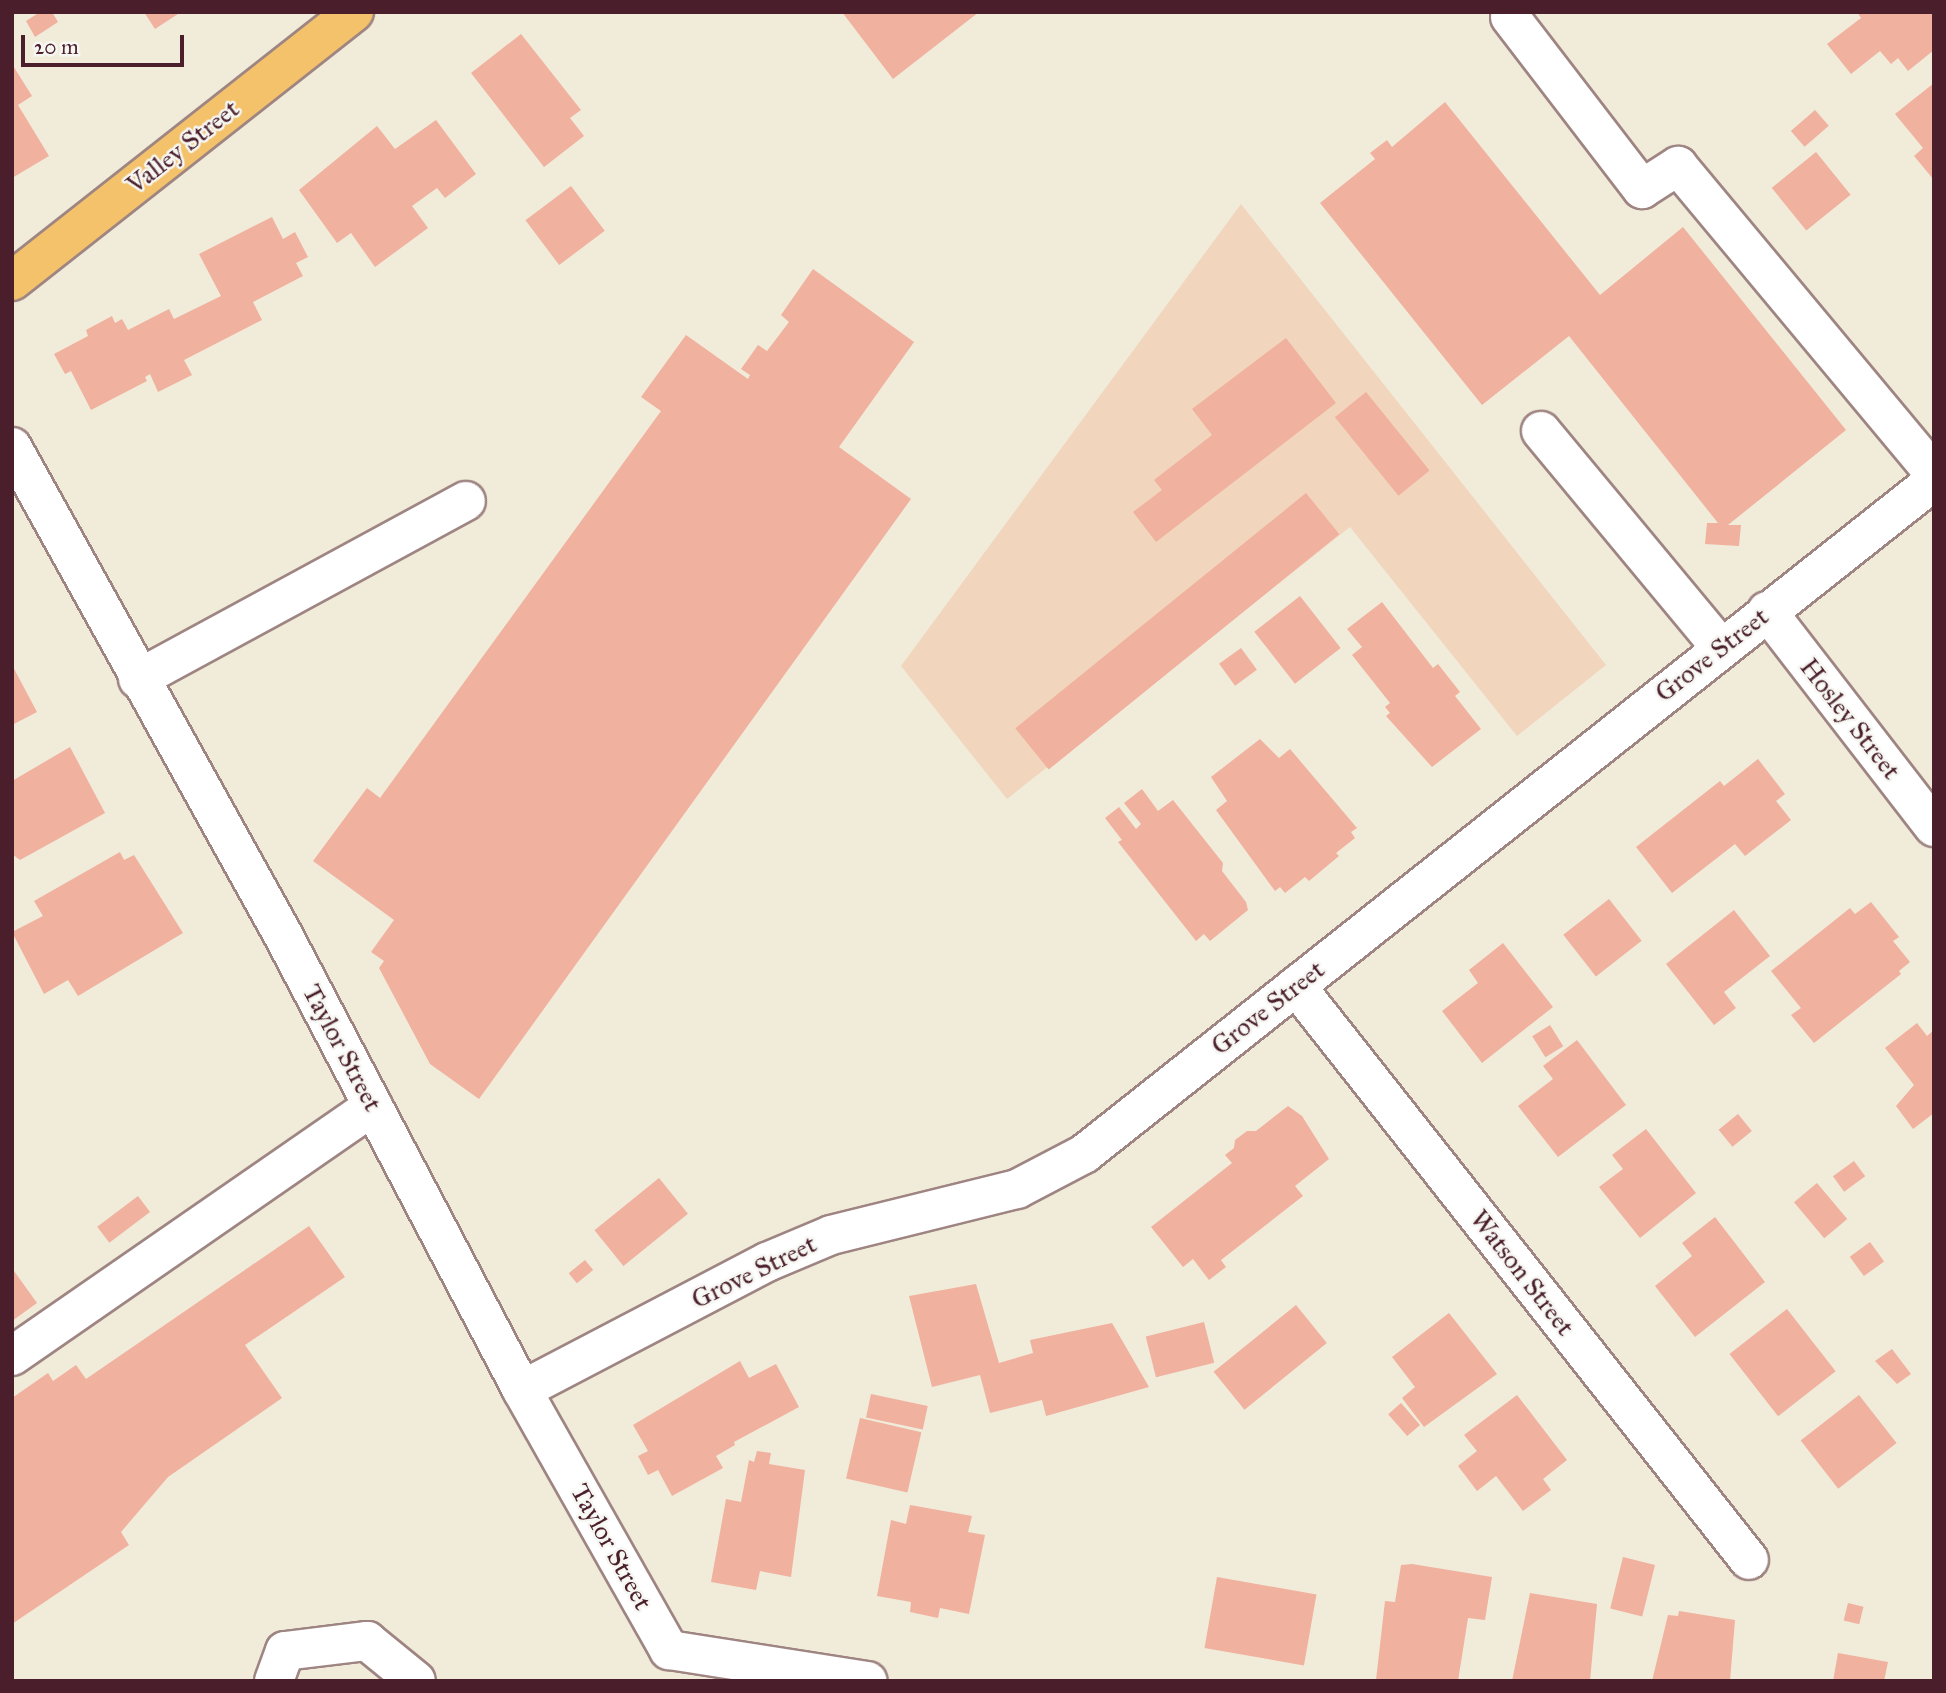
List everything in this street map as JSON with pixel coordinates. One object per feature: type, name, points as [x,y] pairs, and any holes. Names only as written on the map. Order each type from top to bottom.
[{"type":"main road","name":"Valley Street","points":[[12,281],[354,12]]},
{"type":"street","points":[[1510,17],[1642,189],[1678,166],[1934,473]]},
{"type":"street","points":[[1541,430],[1721,648]]},
{"type":"street","name":"Taylor Street","points":[[12,446],[373,1106],[522,1390],[669,1650],[868,1681]]},
{"type":"street","name":"Grove Street","points":[[522,1390],[767,1262],[831,1235],[1017,1189],[1048,1176],[1084,1154],[1934,481]]},
{"type":"street","points":[[138,679],[466,501]]},
{"type":"street","name":"Hosley Street","points":[[1768,611],[1934,827]]},
{"type":"street","name":"Watson Street","points":[[1296,986],[1749,1560]]},
{"type":"street","points":[[12,1356],[373,1106]]},
{"type":"street","points":[[274,1681],[285,1651],[367,1641],[416,1681]]},
{"type":"shaded area","points":[[1241,204],[1606,665],[1517,736],[1350,527],[1007,799],[901,666]]},
{"type":"building","points":[[40,12],[52,12],[58,22],[35,37],[26,21]]},
{"type":"building","points":[[144,12],[181,12],[155,29]]},
{"type":"building","points":[[842,12],[979,12],[893,79]]},
{"type":"building","points":[[1857,12],[1934,12],[1934,50],[1908,71],[1898,58],[1891,64],[1880,51],[1851,74],[1827,44],[1861,18]]},
{"type":"building","points":[[521,34],[581,110],[570,118],[584,136],[544,167],[471,73]]},
{"type":"building","points":[[12,64],[32,96],[18,105],[49,156],[12,178]]},
{"type":"building","points":[[1934,83],[1934,180],[1914,156],[1923,148],[1895,114]]},
{"type":"building","points":[[1445,102],[1600,295],[1683,227],[1846,430],[1728,525],[1741,525],[1739,546],[1705,544],[1707,523],[1718,523],[1569,336],[1482,405],[1320,203],[1375,159],[1370,153],[1387,140],[1392,147]]},
{"type":"building","points":[[1815,110],[1829,126],[1805,147],[1791,131]]},
{"type":"building","points":[[436,120],[476,174],[445,198],[437,188],[412,206],[428,228],[375,267],[351,233],[337,243],[299,190],[377,126],[395,149]]},
{"type":"building","points":[[1816,152],[1851,195],[1806,231],[1772,188]]},
{"type":"building","points":[[571,186],[605,231],[559,265],[525,220]]},
{"type":"building","points":[[272,217],[283,239],[295,232],[308,257],[296,263],[303,276],[253,302],[262,320],[184,360],[192,375],[158,392],[150,374],[145,377],[147,381],[91,410],[71,371],[65,374],[54,354],[88,336],[86,330],[112,316],[115,323],[122,319],[128,330],[169,309],[174,319],[221,296],[199,254]]},
{"type":"building","points":[[813,269],[914,342],[839,447],[911,499],[479,1099],[430,1064],[379,968],[384,961],[371,952],[394,920],[313,861],[367,788],[380,798],[661,411],[641,397],[686,335],[748,379],[750,375],[741,369],[758,345],[767,351],[789,322],[781,315]]},
{"type":"building","points":[[1286,338],[1336,403],[1156,542],[1133,512],[1162,490],[1154,480],[1212,435],[1192,409]]},
{"type":"building","points":[[1366,392],[1430,470],[1398,496],[1335,417]]},
{"type":"building","points":[[1306,493],[1339,534],[1049,770],[1015,728]]},
{"type":"building","points":[[1300,596],[1341,648],[1295,684],[1254,632]]},
{"type":"building","points":[[1382,602],[1433,668],[1438,664],[1460,692],[1455,696],[1481,729],[1432,767],[1386,716],[1390,713],[1385,707],[1390,703],[1352,655],[1362,647],[1347,629]]},
{"type":"building","points":[[1241,648],[1257,670],[1235,686],[1219,664]]},
{"type":"building","points":[[12,665],[37,712],[12,725]]},
{"type":"building","points":[[1260,739],[1279,758],[1290,749],[1357,828],[1351,832],[1355,838],[1336,853],[1339,856],[1309,881],[1305,877],[1285,893],[1280,887],[1275,891],[1216,810],[1227,801],[1211,777]]},
{"type":"building","points":[[70,747],[105,813],[20,860],[12,854],[12,781]]},
{"type":"building","points":[[1758,759],[1785,794],[1776,801],[1791,820],[1745,856],[1735,844],[1672,893],[1636,847],[1720,781],[1724,786]]},
{"type":"building","points":[[1142,789],[1158,811],[1173,800],[1223,863],[1222,871],[1246,902],[1248,910],[1210,941],[1204,934],[1196,941],[1118,842],[1122,840],[1105,818],[1119,807],[1136,829],[1141,824],[1124,803]]},
{"type":"building","points":[[120,852],[124,860],[134,855],[183,933],[78,996],[68,980],[44,994],[12,932],[43,916],[34,901]]},
{"type":"building","points":[[1609,899],[1642,941],[1596,976],[1563,935]]},
{"type":"building","points":[[1871,902],[1899,937],[1893,941],[1910,962],[1899,971],[1901,974],[1814,1043],[1791,1015],[1801,1008],[1771,971],[1850,908],[1855,914]]},
{"type":"building","points":[[1734,910],[1770,956],[1724,992],[1736,1008],[1714,1025],[1666,964]]},
{"type":"building","points":[[1503,943],[1553,1007],[1482,1063],[1442,1011],[1478,983],[1469,970]]},
{"type":"building","points":[[1917,1023],[1927,1036],[1934,1030],[1934,1113],[1913,1129],[1896,1106],[1914,1085],[1885,1048]]},
{"type":"building","points":[[1550,1025],[1563,1046],[1545,1057],[1532,1036]]},
{"type":"building","points":[[1577,1040],[1626,1105],[1558,1157],[1518,1106],[1553,1079],[1543,1066]]},
{"type":"building","points":[[1288,1106],[1302,1116],[1329,1159],[1295,1186],[1303,1196],[1221,1260],[1226,1267],[1209,1280],[1193,1259],[1183,1267],[1151,1227],[1232,1163],[1225,1155],[1234,1148],[1235,1140],[1247,1131],[1256,1131]]},
{"type":"building","points":[[1738,1114],[1752,1131],[1732,1147],[1719,1130]]},
{"type":"building","points":[[1646,1129],[1696,1193],[1640,1238],[1599,1187],[1623,1169],[1612,1155]]},
{"type":"building","points":[[1854,1161],[1865,1176],[1844,1192],[1833,1176]]},
{"type":"building","points":[[659,1178],[688,1214],[623,1266],[594,1230]]},
{"type":"building","points":[[1817,1183],[1847,1219],[1824,1238],[1794,1202]]},
{"type":"building","points":[[138,1196],[150,1212],[109,1243],[97,1227]]},
{"type":"building","points":[[1715,1217],[1765,1282],[1695,1337],[1655,1286],[1692,1256],[1682,1243]]},
{"type":"building","points":[[309,1226],[345,1277],[245,1345],[282,1398],[168,1477],[121,1532],[129,1545],[12,1624],[12,1398],[48,1373],[53,1381],[76,1365],[86,1379]]},
{"type":"building","points":[[1870,1242],[1884,1261],[1864,1276],[1850,1257]]},
{"type":"building","points":[[585,1260],[593,1270],[577,1283],[569,1273]]},
{"type":"building","points":[[14,1271],[37,1303],[12,1321],[12,1272]]},
{"type":"building","points":[[976,1284],[999,1363],[1033,1353],[1030,1340],[1112,1323],[1149,1387],[1046,1416],[1042,1400],[990,1413],[980,1375],[932,1387],[909,1296]]},
{"type":"building","points":[[1296,1305],[1327,1343],[1244,1410],[1214,1372]]},
{"type":"building","points":[[1787,1309],[1836,1371],[1778,1416],[1729,1354]]},
{"type":"building","points":[[1449,1313],[1497,1374],[1424,1427],[1402,1398],[1415,1387],[1392,1357]]},
{"type":"building","points":[[1204,1322],[1214,1363],[1156,1377],[1146,1337]]},
{"type":"building","points":[[1892,1349],[1911,1374],[1897,1384],[1875,1361]]},
{"type":"building","points":[[740,1361],[749,1378],[776,1364],[799,1407],[734,1442],[735,1445],[716,1456],[723,1468],[672,1496],[658,1470],[648,1475],[638,1456],[648,1451],[633,1425]]},
{"type":"building","points":[[871,1394],[928,1406],[923,1430],[866,1417]]},
{"type":"building","points":[[1517,1395],[1567,1460],[1543,1479],[1551,1490],[1523,1511],[1496,1476],[1477,1491],[1458,1466],[1477,1451],[1464,1435]]},
{"type":"building","points":[[1859,1395],[1897,1443],[1838,1489],[1801,1441]]},
{"type":"building","points":[[1401,1403],[1420,1425],[1407,1436],[1388,1414]]},
{"type":"building","points":[[860,1418],[921,1432],[907,1493],[846,1478]]},
{"type":"building","points":[[757,1451],[771,1453],[769,1464],[805,1470],[791,1577],[760,1571],[756,1590],[711,1582],[726,1499],[741,1502],[749,1460],[754,1462]]},
{"type":"building","points":[[910,1505],[972,1516],[968,1532],[985,1535],[969,1614],[940,1608],[938,1618],[910,1612],[911,1602],[877,1596],[891,1520],[906,1524]]},
{"type":"building","points":[[1623,1557],[1655,1565],[1642,1616],[1610,1608]]},
{"type":"building","points":[[1412,1564],[1492,1577],[1485,1620],[1468,1618],[1458,1681],[1376,1680],[1385,1601],[1395,1602],[1401,1565]]},
{"type":"building","points":[[1217,1577],[1316,1595],[1304,1665],[1204,1648]]},
{"type":"building","points":[[1530,1593],[1597,1604],[1590,1681],[1512,1681]]},
{"type":"building","points":[[1848,1603],[1864,1607],[1859,1624],[1844,1620]]},
{"type":"building","points":[[1679,1611],[1735,1620],[1730,1681],[1652,1681],[1668,1615],[1678,1616]]},
{"type":"building","points":[[1838,1653],[1888,1662],[1884,1681],[1833,1681]]}]
